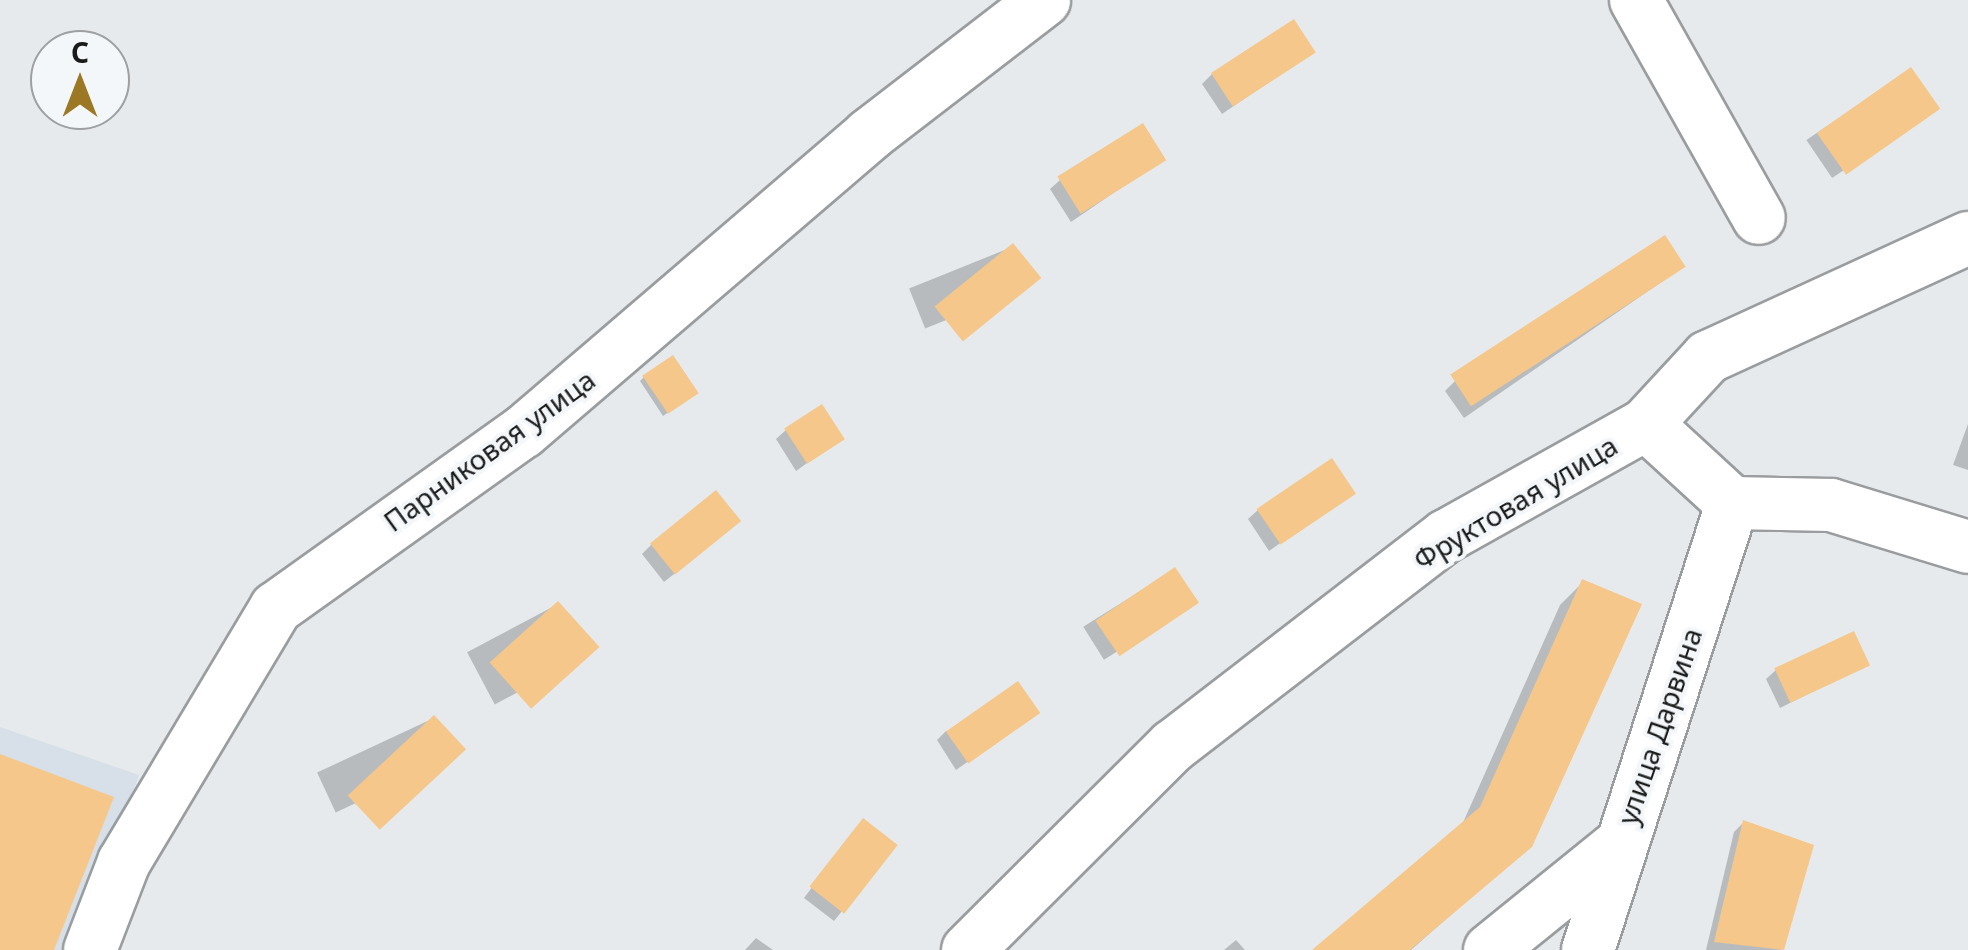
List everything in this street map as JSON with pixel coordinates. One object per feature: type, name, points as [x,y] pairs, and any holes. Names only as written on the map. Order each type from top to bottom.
[{"type":"street","name":"Парниковая улица","points":[[90,950],[124,862],[276,608],[523,432],[870,136],[1044,0]]},
{"type":"street","points":[[1636,0],[1760,218]]},
{"type":"street","name":"Фруктовая улица","points":[[968,950],[1188,735],[1446,536],[1646,424],[1708,357],[1968,238]]},
{"type":"street","points":[[1646,424],[1732,502],[1831,504],[1968,547]]},
{"type":"street","name":"улица Дарвина","points":[[1588,950],[1732,502]]},
{"type":"street","points":[[1490,950],[1618,848]]},
{"type":"shaded area","points":[[0,727],[139,775],[77,950],[0,950]]},
{"type":"building","points":[[1294,19],[1316,53],[1233,106],[1211,73]]},
{"type":"building","points":[[1911,67],[1940,109],[1846,175],[1817,133]]},
{"type":"building","points":[[1143,123],[1166,160],[1081,214],[1057,177]]},
{"type":"building","points":[[1665,235],[1686,267],[1471,406],[1450,374]]},
{"type":"building","points":[[1013,243],[1041,278],[963,342],[935,307]]},
{"type":"building","points":[[673,355],[699,393],[668,414],[642,376]]},
{"type":"building","points":[[822,404],[845,439],[807,464],[784,429]]},
{"type":"building","points":[[1332,458],[1356,494],[1281,545],[1257,509]]},
{"type":"building","points":[[716,490],[741,521],[675,575],[650,543]]},
{"type":"building","points":[[1175,567],[1199,603],[1119,656],[1095,621]]},
{"type":"building","points":[[1582,579],[1642,604],[1532,847],[1410,950],[1312,950],[1480,807]]},
{"type":"building","points":[[558,601],[599,647],[531,709],[490,663]]},
{"type":"building","points":[[1854,631],[1870,665],[1790,703],[1774,668]]},
{"type":"building","points":[[1018,681],[1040,713],[968,763],[946,731]]},
{"type":"building","points":[[434,715],[466,749],[380,830],[348,795]]},
{"type":"building","points":[[0,754],[114,797],[54,950],[0,950]]},
{"type":"building","points":[[863,818],[898,845],[844,914],[809,887]]},
{"type":"building","points":[[1743,820],[1814,845],[1784,950],[1714,942]]}]
